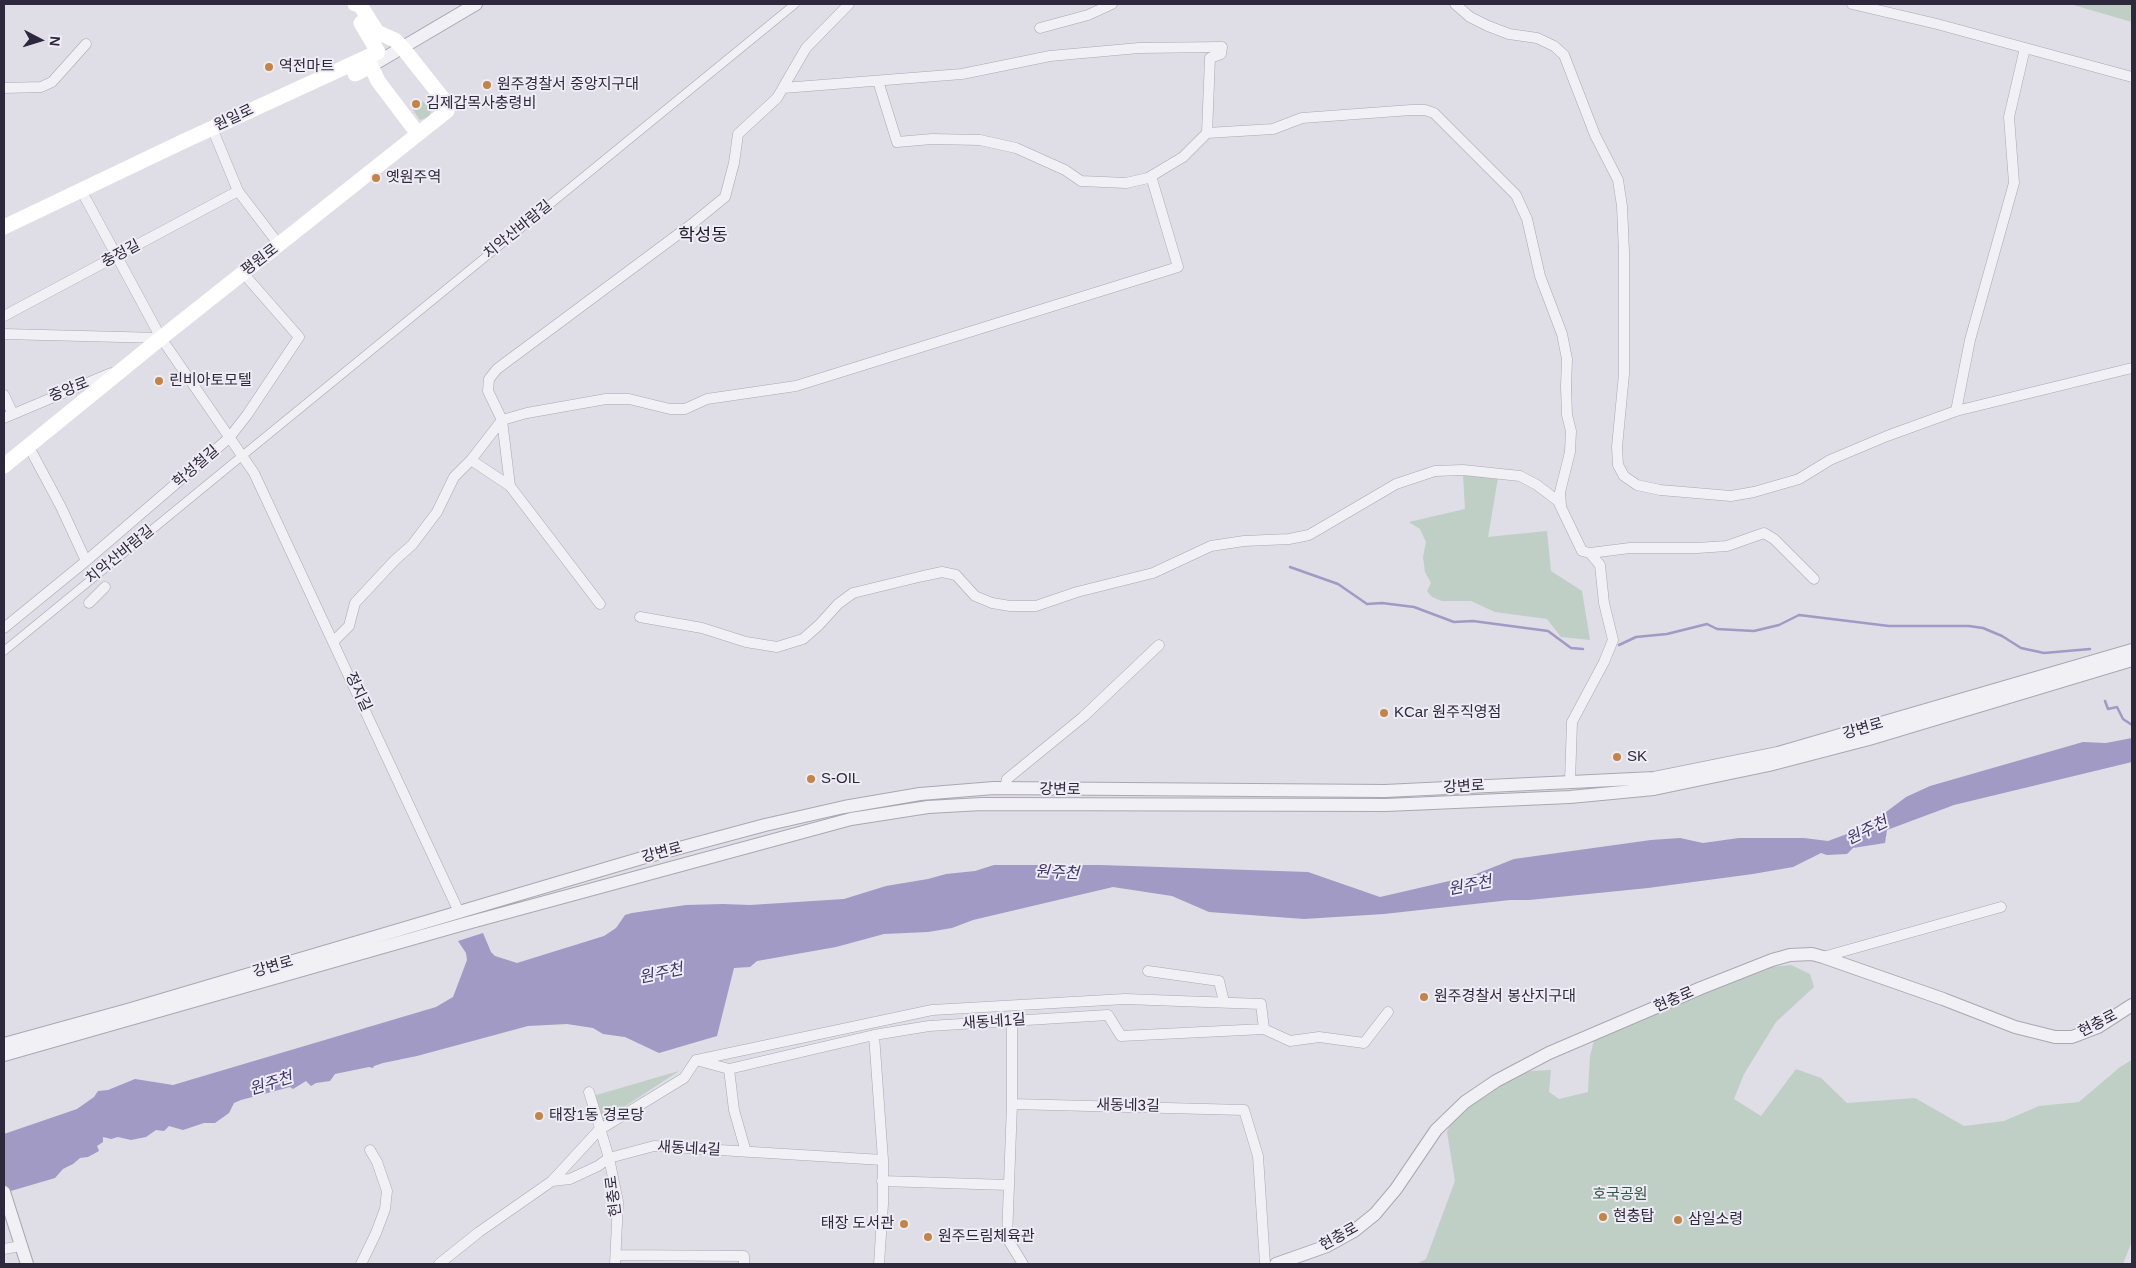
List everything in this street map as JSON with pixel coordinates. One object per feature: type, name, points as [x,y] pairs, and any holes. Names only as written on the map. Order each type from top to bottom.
[{"type":"main road","points":[[378,52],[353,9],[354,4],[360,5],[378,32],[398,44]]},
{"type":"main road","name":"평원로","points":[[4,466],[161,338],[280,246],[447,111],[448,108],[398,44]]},
{"type":"main road","name":"원일로","points":[[4,227],[212,128],[378,52]]},
{"type":"main road","points":[[345,67],[353,74],[370,66],[378,81],[418,134]]},
{"type":"street","name":"원일로","points":[[378,52],[398,44],[461,4]]},
{"type":"street","points":[[370,66],[398,44],[425,32],[476,4]]},
{"type":"street","name":"치악산바람길","points":[[4,651],[795,4]]},
{"type":"street","points":[[510,486],[502,420],[488,391],[489,379],[497,369],[726,197],[738,134],[777,98],[806,48],[849,4]]},
{"type":"street","points":[[1040,28],[1088,14],[1112,4]]},
{"type":"street","points":[[1455,4],[1470,17],[1482,23],[1509,34],[1537,38],[1554,46],[1564,55],[1595,135],[1618,180],[1622,206],[1624,252],[1624,374],[1617,448],[1618,465],[1624,476],[1637,485],[1660,490],[1731,496],[1747,493],[1799,479],[1830,460],[1886,436],[1956,411],[2132,368]]},
{"type":"street","points":[[1852,4],[1938,24],[2132,77]]},
{"type":"street","points":[[4,88],[41,87],[52,82],[86,44]]},
{"type":"street","points":[[783,88],[962,74],[1060,55],[1139,48],[1222,47],[1221,54],[1210,58],[1207,133],[1183,158],[1151,176],[1126,183],[1081,181],[1065,170],[1016,148],[980,140],[932,139],[897,142],[878,81]]},
{"type":"street","points":[[1956,411],[1970,340],[2014,183],[2008,117],[2025,48]]},
{"type":"street","points":[[370,66],[378,52]]},
{"type":"street","points":[[1207,133],[1273,129],[1302,118],[1425,110],[1434,113],[1442,120],[1516,195],[1523,205],[1540,276],[1562,334],[1567,359],[1566,396],[1571,431],[1570,452],[1560,492],[1562,509]]},
{"type":"street","points":[[212,128],[238,191],[280,246]]},
{"type":"street","points":[[334,641],[349,626],[356,603],[395,560],[412,545],[437,512],[454,477],[471,460],[502,420],[527,413],[606,399],[630,399],[670,409],[685,409],[707,399],[796,386],[1178,267],[1151,176]]},
{"type":"street","name":"정지길","points":[[81,190],[116,258],[161,338],[229,438],[240,458],[254,472],[459,912]]},
{"type":"street","name":"충정길","points":[[4,316],[116,258],[238,191]]},
{"type":"street","name":"학성철길","points":[[4,628],[86,562],[229,438],[247,415],[299,337],[243,273]]},
{"type":"street","points":[[4,334],[161,338]]},
{"type":"street","name":"중앙로","points":[[4,395],[8,416],[126,367]]},
{"type":"street","points":[[29,447],[61,507],[86,562]]},
{"type":"street","points":[[471,460],[510,486],[600,604]]},
{"type":"street","points":[[640,616],[702,628],[746,642],[777,647],[803,639],[838,604],[853,593],[942,572],[956,576],[975,596],[992,603],[1010,606],[1036,606],[1077,592],[1153,573],[1211,546],[1244,541],[1289,539],[1309,535],[1396,484],[1435,471],[1464,470],[1520,476],[1537,485],[1558,500],[1582,550],[1590,553],[1630,548],[1727,546],[1764,533],[1774,539],[1814,579]]},
{"type":"street","points":[[1570,797],[1572,722],[1614,640],[1604,603],[1600,565],[1590,553]]},
{"type":"street","points":[[89,603],[105,587]]},
{"type":"street","points":[[1005,788],[1007,779],[1083,717],[1159,644]]},
{"type":"street","name":"강변로","points":[[4,1044],[131,1009],[642,858],[765,825],[844,807],[920,794],[1005,788],[1385,791],[1654,778],[1778,753],[2132,650]]},
{"type":"street","name":"강변로","points":[[4,1055],[464,924],[851,819],[928,807],[982,804],[1386,805],[1570,797],[1654,789],[1769,765],[1869,739],[2132,660]]},
{"type":"street","points":[[1823,957],[2001,906]]},
{"type":"street","points":[[459,912],[464,924]]},
{"type":"street","name":"현충로","points":[[1276,1264],[1327,1246],[1354,1231],[1375,1214],[1396,1189],[1436,1130],[1465,1102],[1496,1081],[1549,1053],[1745,970],[1790,955],[1812,954],[1823,957],[1943,999],[2015,1027],[2056,1037],[2072,1037],[2098,1027],[2132,1005]]},
{"type":"street","points":[[1148,971],[1219,981],[1224,1002]]},
{"type":"street","points":[[552,1181],[599,1130],[684,1078],[696,1060],[932,1010],[1125,999],[1261,1004],[1264,1029]]},
{"type":"street","name":"새동네1길","points":[[696,1060],[729,1069],[874,1035],[929,1026],[1108,1015],[1121,1036],[1264,1029],[1290,1041],[1319,1037],[1364,1043],[1388,1012]]},
{"type":"street","points":[[1012,1021],[1012,1104],[1007,1238],[1023,1264]]},
{"type":"street","points":[[874,1035],[883,1160],[884,1204],[879,1264]]},
{"type":"street","points":[[729,1069],[734,1110],[746,1152]]},
{"type":"street","name":"현충로","points":[[589,1092],[608,1158],[618,1202],[616,1259]]},
{"type":"street","name":"새동네3길","points":[[1012,1104],[1244,1110],[1258,1156],[1265,1264]]},
{"type":"street","name":"새동네4길","points":[[440,1264],[479,1232],[552,1181],[570,1179],[598,1166],[608,1158],[654,1146],[883,1160]]},
{"type":"street","points":[[361,1264],[376,1234],[385,1209],[387,1191],[377,1162],[370,1150]]},
{"type":"street","points":[[882,1180],[1008,1185]]},
{"type":"street","points":[[4,1192],[27,1264]]},
{"type":"street","points":[[4,1249],[21,1246]]},
{"type":"street","points":[[616,1259],[744,1260]]},
{"type":"green space","points":[[2070,4],[2132,4],[2132,22]]},
{"type":"green space","points":[[423,101],[431,112],[429,117],[420,120],[413,110]]},
{"type":"green space","points":[[1463,475],[1498,478],[1488,537],[1547,531],[1551,571],[1582,591],[1590,640],[1561,637],[1547,619],[1495,612],[1471,601],[1442,601],[1432,597],[1427,591],[1431,583],[1425,572],[1423,557],[1426,542],[1420,529],[1409,522],[1465,509]]},
{"type":"green space","name":"호국공원","points":[[1791,965],[1810,974],[1814,987],[1776,1022],[1744,1074],[1734,1099],[1761,1116],[1796,1069],[1821,1078],[1847,1103],[1915,1098],[1964,1126],[2004,1121],[2039,1106],[2079,1102],[2120,1067],[2132,1060],[2132,1241],[2123,1264],[1416,1264],[1426,1259],[1455,1181],[1447,1132],[1456,1111],[1483,1089],[1531,1071],[1551,1070],[1549,1092],[1559,1099],[1588,1092],[1590,1056],[1595,1037],[1724,981],[1771,967]]},
{"type":"green space","points":[[679,1071],[601,1122],[593,1096]]},
{"type":"water","name":"원주천","points":[[2132,738],[2132,762],[1954,805],[1887,830],[1885,843],[1853,848],[1847,854],[1827,855],[1821,853],[1793,867],[1753,874],[1648,888],[1529,900],[1510,900],[1384,914],[1304,919],[1209,912],[1172,896],[1113,887],[973,920],[952,928],[928,932],[884,934],[836,947],[757,961],[750,967],[734,968],[717,1036],[659,1053],[625,1037],[603,1034],[593,1028],[567,1024],[528,1026],[417,1056],[383,1063],[373,1068],[369,1067],[335,1074],[330,1081],[316,1083],[311,1086],[306,1081],[293,1089],[290,1087],[241,1100],[234,1103],[229,1113],[215,1123],[204,1123],[183,1130],[169,1126],[164,1131],[156,1130],[146,1137],[131,1140],[118,1137],[111,1139],[103,1137],[103,1142],[97,1146],[99,1151],[88,1157],[80,1158],[63,1169],[55,1178],[4,1193],[4,1134],[77,1109],[94,1097],[98,1091],[108,1090],[135,1079],[173,1085],[436,1007],[453,997],[467,960],[466,953],[458,941],[483,933],[491,952],[495,956],[517,963],[604,936],[616,928],[625,915],[632,913],[686,905],[750,905],[844,899],[886,886],[946,874],[975,871],[994,865],[1100,865],[1308,872],[1380,897],[1471,876],[1514,859],[1651,840],[1680,838],[1703,843],[1739,838],[1804,838],[1828,841],[1855,831],[1882,815],[1906,797],[1930,786],[2083,742],[2106,743]]},
{"type":"waterway","points":[[1290,567],[1338,584],[1367,604],[1382,603],[1414,607],[1454,622],[1473,621],[1548,631],[1571,648],[1583,649]]},
{"type":"waterway","points":[[1619,645],[1636,637],[1667,634],[1707,624],[1717,629],[1754,631],[1779,625],[1799,615],[1889,626],[1969,626],[1983,628],[2002,636],[2021,648],[2044,653],[2090,649]]},
{"type":"waterway","points":[[2105,701],[2108,709],[2117,707],[2123,719],[2132,725]]},
{"type":"place","name":"역전마트","points":[[269,67]]},
{"type":"place","name":"원주경찰서 중앙지구대","points":[[487,85]]},
{"type":"place","name":"김제갑목사충령비","points":[[416,104]]},
{"type":"place","name":"옛원주역","points":[[376,178]]},
{"type":"place","name":"린비아토모텔","points":[[159,381]]},
{"type":"place","name":"KCar 원주직영점","points":[[1384,713]]},
{"type":"place","name":"SK","points":[[1617,757]]},
{"type":"place","name":"S-OIL","points":[[811,779]]},
{"type":"place","name":"원주경찰서 봉산지구대","points":[[1424,997]]},
{"type":"place","name":"태장1동 경로당","points":[[539,1116]]},
{"type":"place","name":"현충탑","points":[[1603,1217]]},
{"type":"place","name":"삼일소령","points":[[1678,1220]]},
{"type":"place","name":"태장 도서관","points":[[904,1224]]},
{"type":"place","name":"원주드림체육관","points":[[928,1237]]},
{"type":"district","name":"학성동","points":[[703,236]]}]
